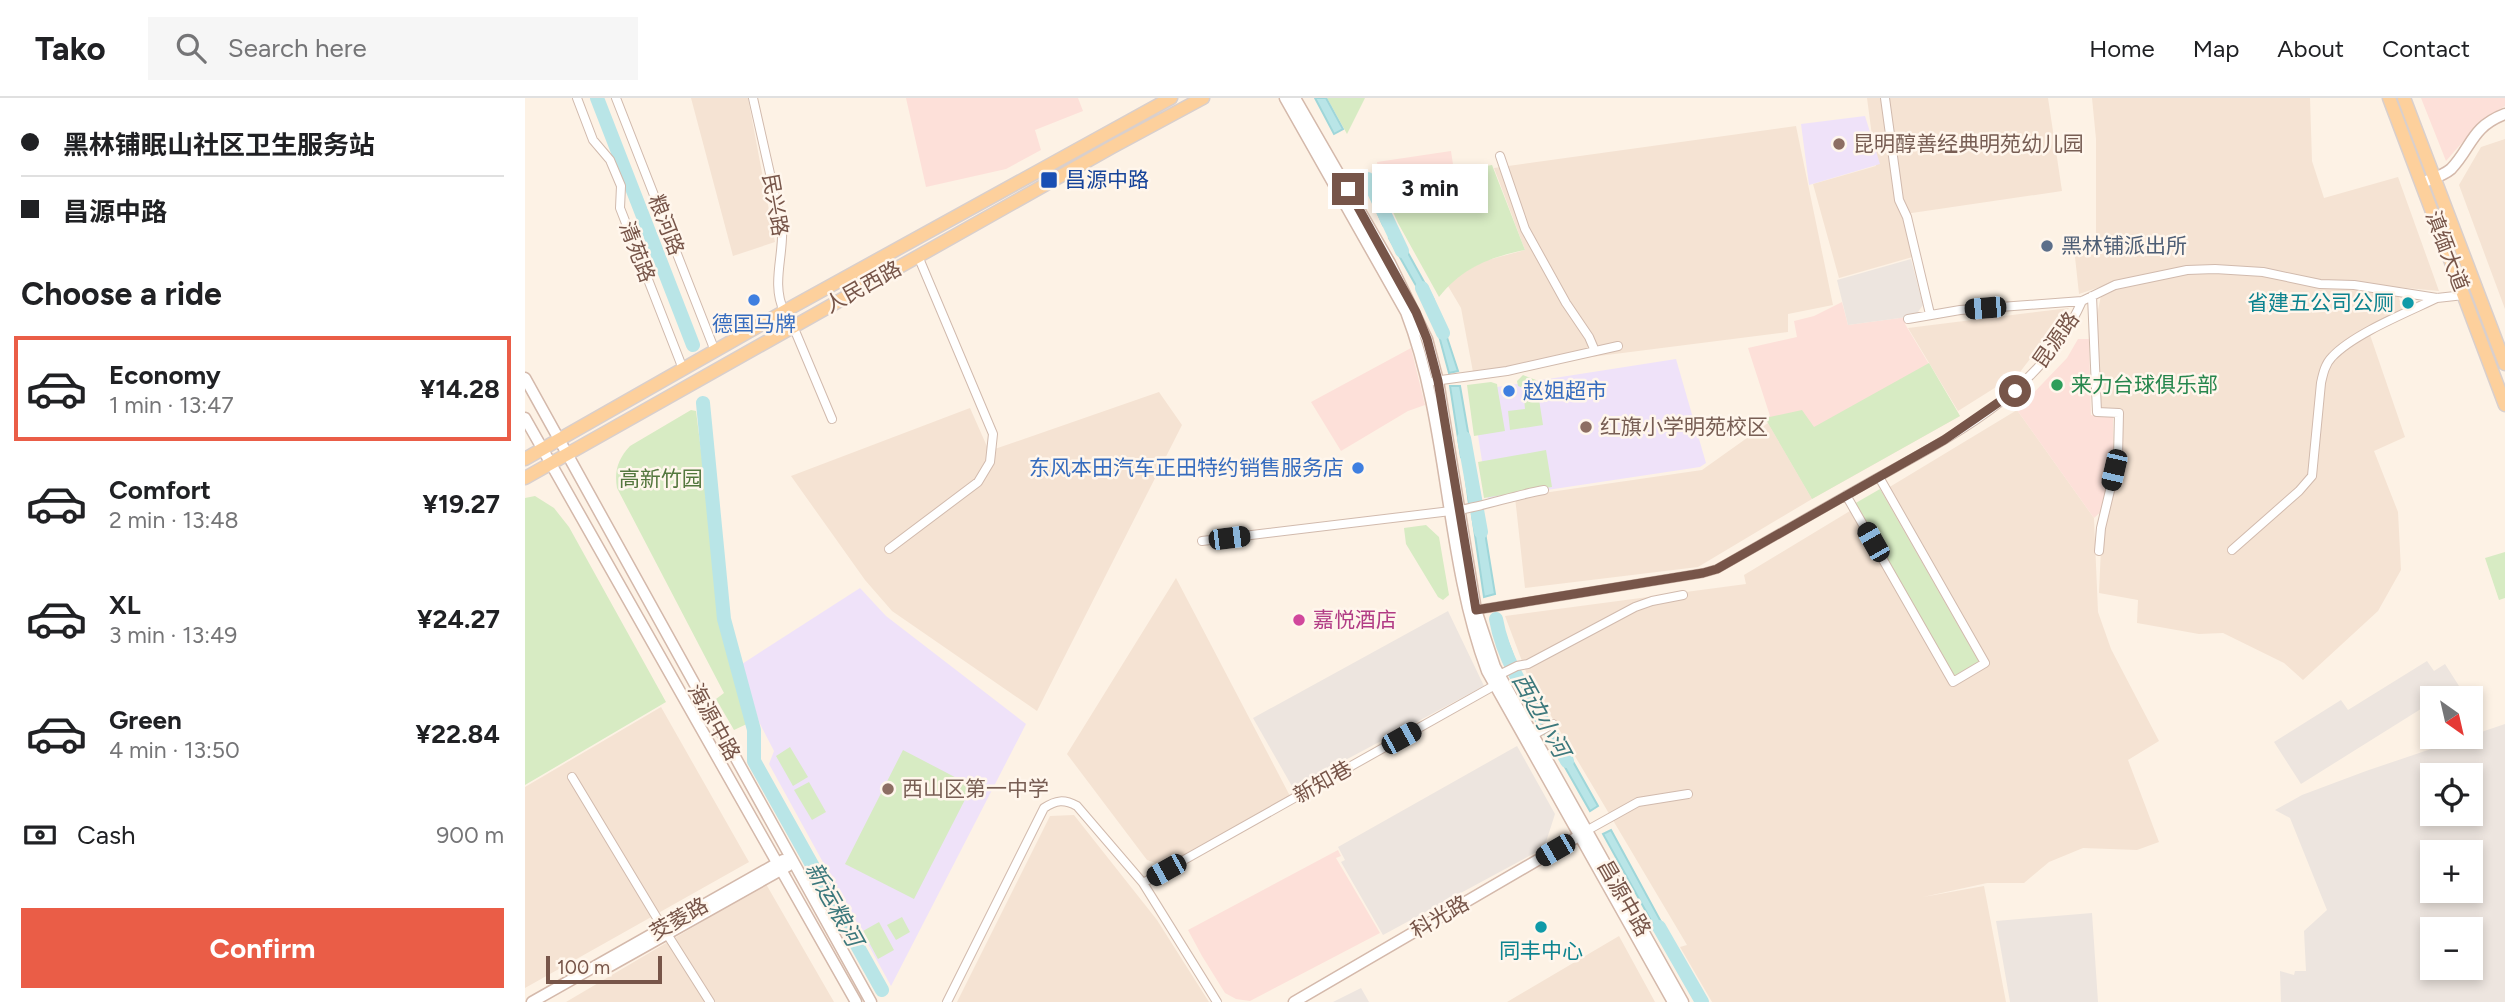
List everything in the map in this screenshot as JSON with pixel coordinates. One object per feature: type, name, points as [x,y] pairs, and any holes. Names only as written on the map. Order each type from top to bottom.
[{"type":"main road","name":"人民西路","points":[[525,459],[784,311],[1171,98]]},
{"type":"main road","name":"人民西路","points":[[525,478],[1203,98]]},
{"type":"main road","name":"昌源中路","points":[[1285,98],[1331,175],[1406,312],[1420,352],[1436,381]]},
{"type":"main road","name":"昌源中路","points":[[1296,98],[1416,312],[1427,339],[1476,610],[1474,636],[1673,1002]]},
{"type":"main road","name":"滇缅大道","points":[[2389,98],[2505,405]]},
{"type":"main road","name":"滇缅大道","points":[[2405,98],[2505,364]]},
{"type":"main road","points":[[2421,183],[2452,167],[2473,136],[2486,124],[2505,114]]},
{"type":"main road","name":"海源中路","points":[[525,378],[871,1002]]},
{"type":"main road","name":"海源中路","points":[[525,418],[856,1002]]},
{"type":"main road","name":"昌源中路","points":[[1497,680],[1535,734],[1583,834],[1683,1002]]},
{"type":"main road","name":"科光路","points":[[1294,1002],[1583,834]]},
{"type":"main road","name":"茭菱路","points":[[546,1002],[791,860]]},
{"type":"main road","name":"茭菱路","points":[[532,1002],[665,931]]},
{"type":"street","name":"清苑路","points":[[577,98],[593,139],[610,160],[621,186],[620,208],[683,369]]},
{"type":"street","name":"粮河路","points":[[616,98],[715,351]]},
{"type":"street","name":"民兴路","points":[[753,98],[782,226],[783,242],[776,291],[784,311]]},
{"type":"street","points":[[1885,98],[1899,200],[1907,217],[1930,314]]},
{"type":"street","points":[[1500,156],[1525,229],[1595,351]]},
{"type":"street","points":[[889,549],[978,482],[990,462],[993,434],[918,256]]},
{"type":"street","points":[[1908,319],[1930,314],[2082,301],[2115,285],[2187,270],[2263,272],[2320,284],[2354,285],[2437,298],[2464,295]]},
{"type":"street","points":[[2092,296],[2097,412],[2119,413],[2118,457],[2101,528],[2099,551]]},
{"type":"street","points":[[2232,550],[2299,491],[2312,476],[2321,383],[2332,357],[2355,340],[2437,298]]},
{"type":"street","name":"昆源路","points":[[1476,610],[1710,571],[1969,424],[2015,391],[2044,363],[2063,337],[2082,301]]},
{"type":"street","points":[[793,326],[832,419]]},
{"type":"street","points":[[1436,381],[1507,371],[1618,346]]},
{"type":"street","points":[[1846,495],[1953,682],[1985,663],[1879,477]]},
{"type":"street","points":[[1202,541],[1486,506],[1508,496],[1544,490]]},
{"type":"street","name":"新知巷","points":[[1143,883],[1517,666],[1528,664],[1645,603],[1683,595]]},
{"type":"street","points":[[1535,734],[1553,724]]},
{"type":"street","points":[[572,777],[710,1002]]},
{"type":"street","points":[[1583,834],[1606,819],[1647,799],[1688,794]]},
{"type":"street","points":[[947,1002],[1044,808],[1055,801],[1067,801],[1077,806],[1143,883],[1217,1002]]},
{"type":"shaded area","points":[[691,98],[748,98],[775,242],[733,256]]},
{"type":"shaded area","points":[[906,98],[1078,98],[1083,111],[1035,130],[1041,150],[1006,169],[926,187]]},
{"type":"shaded area","points":[[1867,98],[2048,98],[2062,191],[1905,214],[1916,256],[1839,278],[1813,184],[1876,166]]},
{"type":"shaded area","points":[[2092,98],[2310,98],[2312,161],[2324,198],[2398,177],[2439,291],[2396,287],[2402,309],[2369,332],[2405,437],[2374,451],[2398,512],[2401,570],[2378,611],[2303,680],[2284,663],[2223,633],[2199,634],[2137,623],[2138,600],[2099,593],[2102,525],[2120,456],[2119,415],[2094,415],[2092,339],[2103,286],[2079,294],[2075,257],[2096,233],[2096,139]]},
{"type":"shaded area","points":[[2421,98],[2505,98],[2505,106],[2481,121],[2446,161]]},
{"type":"shaded area","name":"昆明醇善经典明苑幼儿园","points":[[1865,116],[1880,164],[1809,185],[1801,124]]},
{"type":"shaded area","points":[[1796,126],[1833,305],[1788,314],[1788,332],[1473,372],[1461,308],[1448,286],[1461,274],[1484,261],[1525,250],[1494,168]]},
{"type":"shaded area","points":[[2505,139],[2505,309],[2459,185],[2481,147]]},
{"type":"shaded area","points":[[1451,151],[1454,171],[1380,182],[1377,162]]},
{"type":"shaded area","points":[[1911,259],[1923,305],[1915,316],[1848,325],[1837,280]]},
{"type":"shaded area","points":[[1842,302],[1848,325],[1907,317],[1909,323],[1905,324],[1960,416],[1812,499],[1765,418],[1770,416],[1748,348],[1797,337],[1794,321],[1814,316]]},
{"type":"shaded area","points":[[2069,308],[2020,372],[1958,411],[1908,328]]},
{"type":"shaded area","points":[[2078,339],[2089,339],[2091,415],[2113,416],[2113,452],[2104,509],[2094,518],[2017,410],[2067,358]]},
{"type":"shaded area","points":[[1411,348],[1425,405],[1408,411],[1341,451],[1311,402]]},
{"type":"shaded area","name":"红旗小学明苑校区","points":[[1676,359],[1706,463],[1700,467],[1488,499],[1471,391]]},
{"type":"shaded area","points":[[1159,392],[1182,425],[1037,711],[892,611],[865,580],[791,476],[970,408],[989,451]]},
{"type":"shaded area","points":[[2017,410],[2094,518],[2098,612],[2111,649],[2159,741],[2128,760],[2159,842],[2137,850],[2083,848],[2049,862],[2024,883],[1987,883],[1923,897],[1984,886],[2006,1002],[1712,1002],[1680,947],[1687,945],[1528,677],[1505,616],[1746,584],[1744,575]]},
{"type":"shaded area","points":[[1768,423],[1812,499],[1698,567],[1525,588],[1515,497],[1702,470]]},
{"type":"shaded area","points":[[1176,578],[1290,796],[1165,866],[1147,860],[1067,754]]},
{"type":"shaded area","name":"西山区第一中学","points":[[860,588],[886,616],[1026,724],[891,986],[769,764],[774,751],[759,722],[742,664]]},
{"type":"shaded area","points":[[1448,611],[1484,686],[1293,788],[1253,718]]},
{"type":"shaded area","points":[[2427,661],[2434,671],[2445,664],[2459,686],[2420,686],[2420,710],[2301,784],[2274,742],[2341,700],[2348,710]]},
{"type":"shaded area","points":[[661,707],[749,862],[525,988],[525,787]]},
{"type":"shaded area","points":[[2505,724],[2505,1002],[2281,1002],[2280,971],[2294,975],[2295,971],[2306,971],[2304,931],[2327,910],[2290,818],[2275,810],[2302,795],[2431,749],[2483,749],[2483,731]]},
{"type":"shaded area","points":[[1517,746],[1555,814],[1544,848],[1383,935],[1341,862],[1345,860],[1338,847]]},
{"type":"shaded area","points":[[1074,815],[1157,920],[1209,1002],[957,1002],[1050,816]]},
{"type":"shaded area","points":[[1338,850],[1341,856],[1336,858],[1380,933],[1250,1001],[1236,999],[1225,993],[1188,930]]},
{"type":"shaded area","points":[[766,884],[834,1002],[566,1002]]},
{"type":"shaded area","points":[[2092,913],[2098,1002],[2010,1002],[1996,921]]},
{"type":"shaded area","points":[[1619,936],[1655,1002],[1507,1002]]},
{"type":"shaded area","points":[[1361,988],[1369,1002],[1333,1002]]},
{"type":"green space","points":[[1327,98],[1365,98],[1347,134]]},
{"type":"green space","points":[[1492,165],[1525,250],[1500,256],[1467,271],[1439,297],[1398,223],[1380,183]]},
{"type":"green space","points":[[1929,363],[1960,416],[1812,499],[1765,418],[1802,410],[1814,427]]},
{"type":"green space","points":[[1523,375],[1536,380],[1543,425],[1510,430],[1508,411],[1525,409],[1523,388],[1518,386],[1517,381]]},
{"type":"green space","points":[[1491,382],[1497,384],[1505,431],[1474,436],[1467,385]]},
{"type":"green space","name":"高新竹园","points":[[691,410],[696,411],[723,624],[749,723],[734,730],[716,699],[724,693],[617,488],[618,466],[630,446]]},
{"type":"green space","points":[[1546,450],[1552,487],[1484,498],[1478,462]]},
{"type":"green space","points":[[1880,489],[1979,662],[1954,677],[1854,504]]},
{"type":"green space","points":[[535,496],[554,508],[569,527],[666,702],[525,785],[525,498]]},
{"type":"green space","points":[[1426,525],[1439,537],[1449,595],[1443,600],[1438,597],[1406,544],[1404,528]]},
{"type":"green space","points":[[2505,552],[2505,598],[2499,600],[2485,558]]},
{"type":"green space","points":[[790,747],[808,777],[793,786],[776,756]]},
{"type":"green space","points":[[903,750],[972,786],[914,899],[845,864]]},
{"type":"green space","points":[[809,782],[826,812],[812,820],[794,790]]},
{"type":"green space","points":[[902,917],[910,932],[896,940],[887,925]]},
{"type":"green space","points":[[879,922],[894,950],[878,959],[863,931]]},
{"type":"water","points":[[1315,98],[1326,98],[1343,129],[1334,134]]},
{"type":"water","points":[[1372,177],[1392,220],[1383,225],[1364,182]]},
{"type":"water","points":[[1397,233],[1434,300],[1427,305],[1389,238]]},
{"type":"water","points":[[1439,313],[1458,371],[1449,373],[1432,318]]},
{"type":"water","points":[[1450,386],[1460,386],[1472,455],[1461,457]]},
{"type":"water","points":[[1474,464],[1481,502],[1469,504],[1464,466]]},
{"type":"water","points":[[1482,514],[1495,594],[1484,597],[1472,515]]},
{"type":"water","points":[[1499,618],[1515,661],[1506,664],[1491,620]]},
{"type":"water","points":[[1519,672],[1545,717],[1538,721],[1511,675]]},
{"type":"water","points":[[1562,742],[1598,806],[1590,811],[1554,748]]},
{"type":"water","points":[[1611,830],[1671,940],[1664,944],[1603,834]]},
{"type":"water","points":[[1676,952],[1702,995],[1696,999],[1670,957]]},
{"type":"waterway","points":[[597,98],[693,345]]},
{"type":"waterway","name":"西边小河","points":[[1368,179],[1402,251]]},
{"type":"waterway","name":"西边小河","points":[[1422,288],[1443,333]]},
{"type":"waterway","name":"新运粮河","points":[[703,403],[724,619],[754,730],[754,761],[882,990]]},
{"type":"waterway","name":"西边小河","points":[[1464,438],[1481,532]]},
{"type":"waterway","name":"西边小河","points":[[1496,619],[1507,657],[1567,761]]},
{"type":"waterway","name":"西边小河","points":[[1659,927],[1702,1002]]},
{"type":"place","name":"昆明醇善经典明苑幼儿园","points":[[1839,144]]},
{"type":"place","name":"昌源中路","points":[[1049,180]]},
{"type":"place","name":"黑林铺派出所","points":[[2047,246]]},
{"type":"place","name":"德国马牌","points":[[754,300]]},
{"type":"place","name":"省建五公司公厕","points":[[2408,303]]},
{"type":"place","name":"来力台球俱乐部","points":[[2057,385]]},
{"type":"place","name":"赵姐超市","points":[[1509,391]]},
{"type":"place","name":"红旗小学明苑校区","points":[[1586,427]]},
{"type":"place","name":"东风本田汽车正田特约销售服务店","points":[[1358,468]]},
{"type":"place","name":"嘉悦酒店","points":[[1299,620]]},
{"type":"place","name":"西山区第一中学","points":[[888,789]]},
{"type":"place","name":"同丰中心","points":[[1541,927]]},
{"type":"route","points":[[1348,189],[1416,312],[1434,361],[1476,610],[1717,569],[1944,440],[2015,391]]}]
